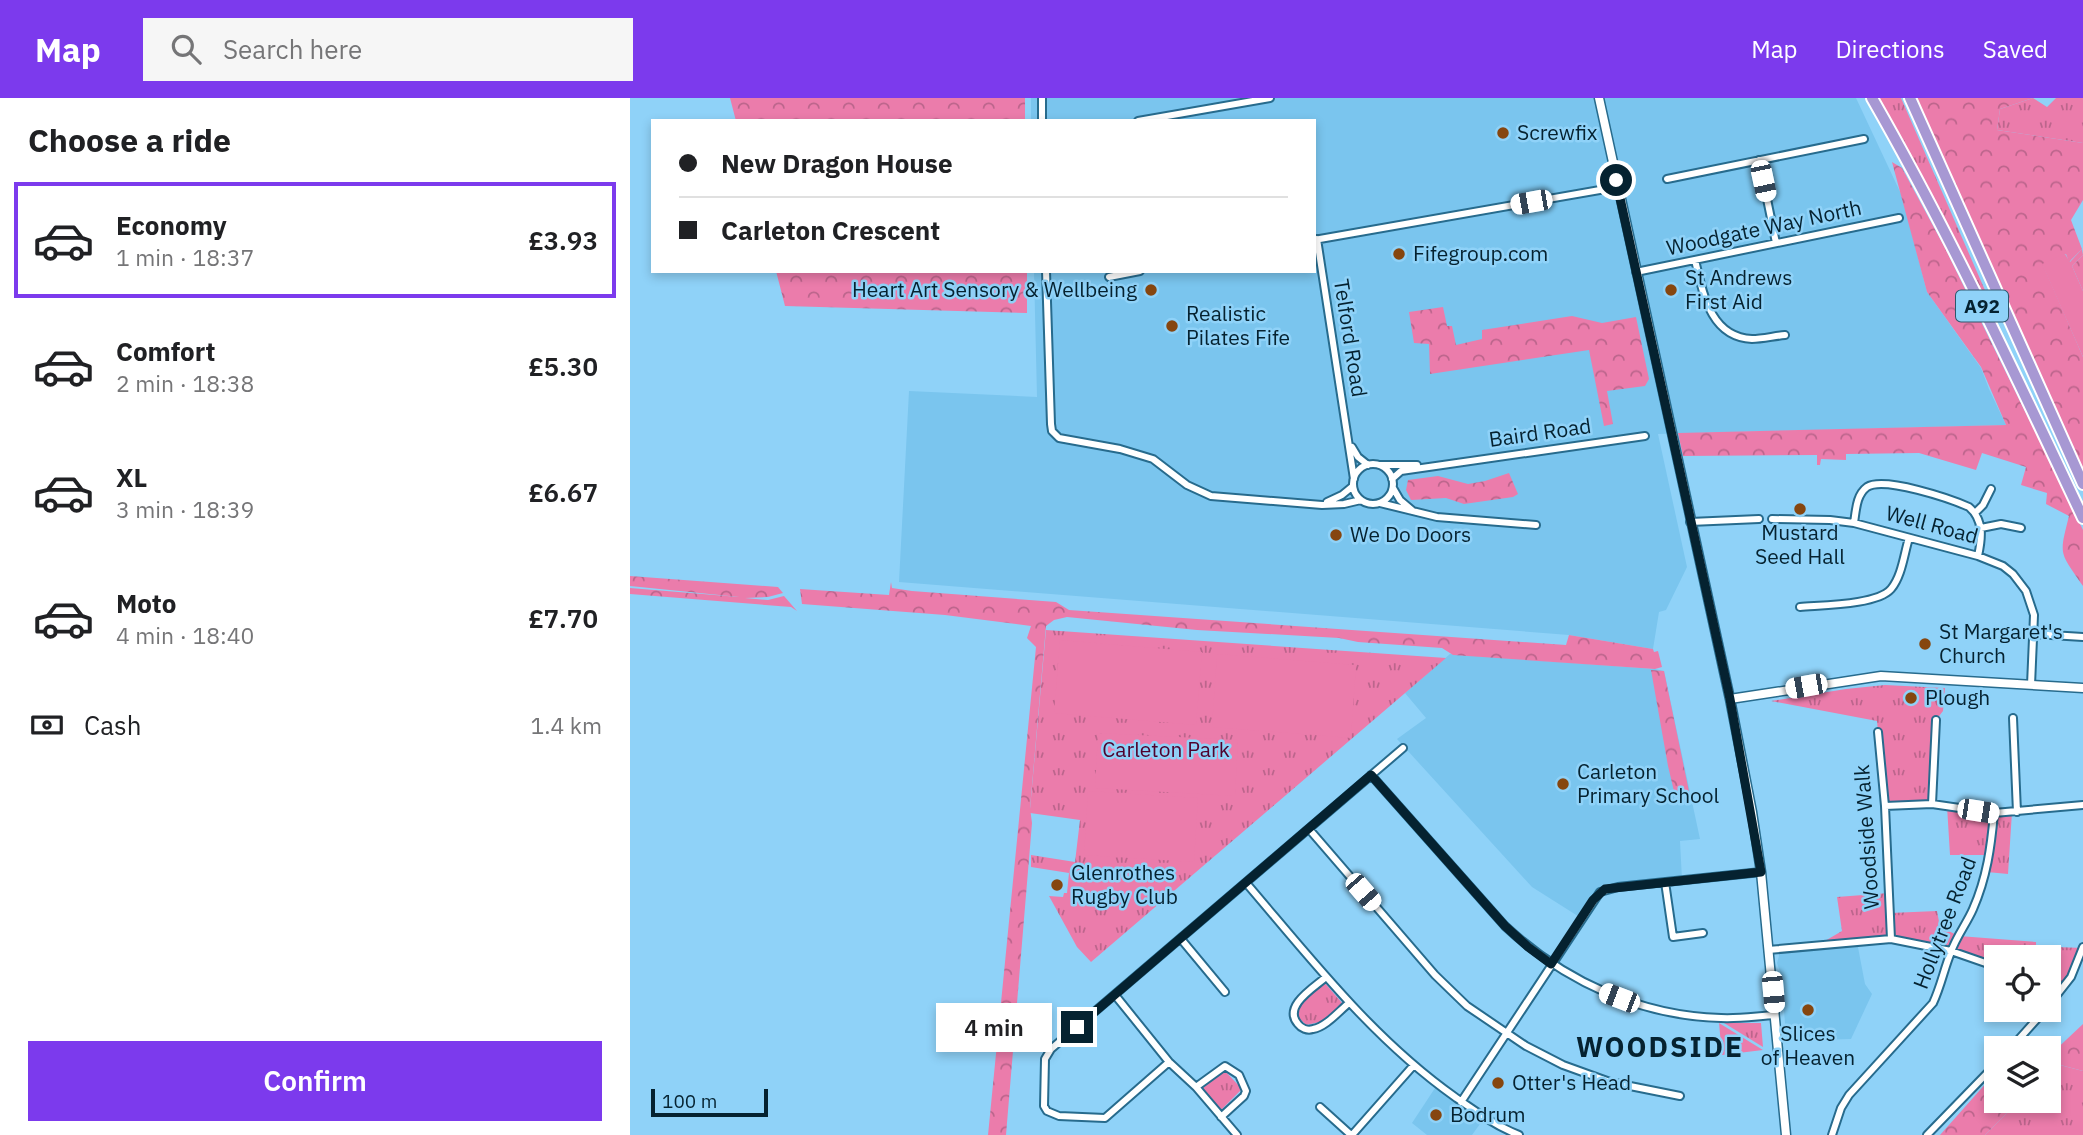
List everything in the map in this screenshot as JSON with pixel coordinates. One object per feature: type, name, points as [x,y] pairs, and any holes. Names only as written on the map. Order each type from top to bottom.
[{"type":"highway","name":"A92","points":[[1872,98],[1955,252],[2083,517]]},
{"type":"highway","name":"A92","points":[[1910,98],[2083,484]]},
{"type":"street","points":[[1042,98],[1042,119]]},
{"type":"street","points":[[1149,119],[1270,98]]},
{"type":"street","points":[[1599,98],[1730,699],[1761,872],[1786,1135]]},
{"type":"street","points":[[1667,179],[1864,139]]},
{"type":"street","points":[[1759,160],[1776,243]]},
{"type":"street","points":[[1316,239],[1617,187]]},
{"type":"street","name":"Woodgate Way North","points":[[1636,272],[1899,218]]},
{"type":"street","name":"Telford Road","points":[[1316,245],[1353,482]]},
{"type":"street","points":[[1695,260],[1703,294],[1717,324],[1734,336],[1752,339],[1785,335]]},
{"type":"street","points":[[1046,273],[1052,430],[1062,440],[1120,449],[1153,459],[1187,485],[1211,496],[1322,505],[1361,500],[1418,514],[1536,525]]},
{"type":"street","points":[[1110,277],[1130,273]]},
{"type":"street","name":"Baird Road","points":[[1392,479],[1401,471],[1646,436]]},
{"type":"street","points":[[1349,443],[1357,457],[1368,465]]},
{"type":"street","points":[[1322,505],[1342,495],[1359,470],[1368,465],[1377,465],[1387,470],[1400,500],[1418,514]]},
{"type":"street","name":"Baird Road","points":[[1377,465],[1440,465]]},
{"type":"street","points":[[1353,482],[1361,500]]},
{"type":"street","points":[[1854,523],[1860,494],[1868,487],[1883,483],[1953,501],[1969,507],[1975,513],[1981,528],[1978,556]]},
{"type":"street","points":[[1380,503],[1393,488]]},
{"type":"street","points":[[1975,513],[1983,505],[1991,489]]},
{"type":"street","points":[[1690,522],[1759,519]]},
{"type":"street","name":"Well Road","points":[[1772,519],[1854,523],[1978,556],[2003,566],[2020,582],[2031,603],[2035,634],[2031,685]]},
{"type":"street","points":[[1981,528],[2001,524],[2021,528]]},
{"type":"street","points":[[1800,607],[1883,596],[1898,576],[1909,538]]},
{"type":"street","points":[[2035,634],[2083,637]]},
{"type":"street","points":[[1730,699],[1833,681],[1881,676],[2083,688]]},
{"type":"street","points":[[2013,718],[2017,812]]},
{"type":"street","points":[[1933,804],[1936,720]]},
{"type":"street","name":"Woodside Walk","points":[[1878,733],[1885,806],[1891,939]]},
{"type":"street","points":[[1169,1062],[1105,1118],[1059,1116],[1047,1111],[1044,1098],[1047,1054],[1404,748]]},
{"type":"street","points":[[1371,775],[1505,926],[1551,964],[1600,991],[1658,1009],[1719,1018],[1775,1016]]},
{"type":"street","points":[[1885,806],[1933,804],[1994,813],[2083,805]]},
{"type":"street","name":"Hollytree Road","points":[[1832,1135],[1841,1108],[1849,1095],[1933,1003],[1951,951],[1984,884],[1994,813]]},
{"type":"street","points":[[1309,829],[1435,975],[1467,1006],[1543,1056],[1585,1074],[1630,1087],[1680,1096]]},
{"type":"street","points":[[1461,1102],[1600,892],[1618,887],[1761,872]]},
{"type":"street","points":[[1665,882],[1673,937],[1703,933]]},
{"type":"street","points":[[1247,884],[1349,1003],[1413,1066],[1461,1102],[1516,1134]]},
{"type":"street","points":[[1181,939],[1225,992]]},
{"type":"street","points":[[1768,950],[1891,939],[1951,951],[1984,962]]},
{"type":"street","points":[[2061,990],[2071,977],[2083,947]]},
{"type":"street","points":[[1326,977],[1295,1005],[1297,1024],[1305,1029],[1315,1029],[1349,1003]]},
{"type":"street","points":[[1115,995],[1169,1062],[1196,1087],[1237,1135]]},
{"type":"street","points":[[2022,1036],[2034,1022]]},
{"type":"street","points":[[1196,1087],[1225,1066],[1239,1075],[1246,1086],[1244,1096],[1221,1117]]},
{"type":"street","points":[[1320,1107],[1351,1135],[1413,1066]]},
{"type":"street","points":[[1927,1135],[1984,1076]]},
{"type":"shaded area","points":[[1031,98],[1856,98],[1902,196],[1927,292],[1981,368],[2006,425],[1658,434],[1687,567],[1666,610],[1659,612],[1653,649],[1569,635],[899,582],[909,391],[1037,397],[1034,273],[1316,273],[1316,119],[1031,119]]},
{"type":"shaded area","name":"Carleton Primary School","points":[[1450,654],[1664,671],[1700,839],[1680,841],[1682,880],[1605,889],[1581,918],[1532,887],[1397,739],[1426,718],[1405,693]]},
{"type":"shaded area","points":[[1857,942],[1865,984],[1872,994],[1851,1039],[1784,1041],[1786,1035],[1781,975],[1777,963],[1778,949]]},
{"type":"shaded area","points":[[1437,1085],[1485,1117],[1472,1135],[1427,1135],[1412,1123]]},
{"type":"green space","points":[[730,98],[1025,98],[1025,119],[735,119]]},
{"type":"green space","points":[[1876,98],[1901,98],[1998,320]]},
{"type":"green space","points":[[1917,98],[2033,98],[2000,109],[1997,130],[2083,143],[2083,200],[2071,220],[2082,249],[2069,262],[2066,254],[2043,265],[2083,357],[2083,475],[1989,267]]},
{"type":"green space","points":[[2033,98],[2047,107],[2056,98],[2083,98],[2083,143],[1997,130],[2000,109]]},
{"type":"green space","points":[[1892,162],[1902,168],[1945,248],[2083,530],[2083,586],[2063,553],[2069,516],[2046,504],[2047,493],[2021,485],[2026,467],[1982,453],[1976,470],[1919,453],[1846,454],[1846,460],[1821,459],[1820,465],[1817,465],[1817,455],[1683,456],[1678,433],[2006,425],[1981,367],[1927,292]]},
{"type":"green space","points":[[2082,249],[2083,255],[2072,266],[2083,291],[2083,357],[2042,264],[2065,254],[2070,262]]},
{"type":"green space","points":[[2083,255],[2083,291],[2072,266]]},
{"type":"green space","points":[[777,273],[1027,273],[1027,313],[785,306]]},
{"type":"green space","points":[[1443,307],[1447,326],[1452,326],[1456,345],[1482,339],[1482,330],[1572,316],[1602,323],[1636,317],[1649,379],[1645,386],[1607,391],[1613,424],[1604,426],[1589,350],[1430,374],[1429,344],[1414,343],[1409,312]]},
{"type":"green space","points":[[1509,473],[1518,494],[1513,497],[1464,504],[1446,498],[1411,500],[1406,490],[1408,480],[1438,476],[1468,484]]},
{"type":"green space","points":[[630,576],[778,587],[783,593],[745,598],[768,600],[784,596],[797,611],[791,607],[630,594],[630,588],[739,597],[630,586]]},
{"type":"green space","points":[[891,582],[892,588],[912,591],[1056,602],[1069,610],[1566,645],[1569,635],[1653,649],[1654,652],[1658,651],[1662,667],[1655,669],[1453,655],[1442,648],[1358,642],[1339,638],[1197,630],[1067,617],[1054,620],[1046,626],[1006,1135],[988,1135],[1036,647],[1027,638],[1031,626],[945,615],[802,604],[800,589],[889,595]]},
{"type":"green space","name":"Carleton Park","points":[[1046,630],[1446,658],[1091,962],[1077,947],[1049,896],[1063,897],[1064,893],[1067,893],[1069,873],[1031,867],[1031,855],[1075,862],[1080,820],[1030,813]]},
{"type":"green space","points":[[1060,640],[1202,652],[1196,725],[1054,713]]},
{"type":"green space","points":[[1217,654],[1356,665],[1351,738],[1212,727]]},
{"type":"green space","points":[[1651,670],[1664,671],[1691,801],[1677,804]]},
{"type":"green space","points":[[1885,685],[1945,688],[1943,711],[1936,720],[1932,804],[1885,806],[1877,721],[1771,701]]},
{"type":"green space","points":[[1098,733],[1238,740],[1235,796],[1095,788]]},
{"type":"green space","points":[[1088,791],[1198,798],[1194,862],[1084,855]]},
{"type":"green space","points":[[1947,806],[2012,812],[2008,874],[1987,872],[1989,855],[1950,855]]},
{"type":"green space","points":[[1889,893],[1890,913],[1937,911],[1940,927],[1959,936],[2036,942],[2036,945],[1984,945],[1984,963],[1902,940],[1818,945],[1842,931],[1837,897]]},
{"type":"green space","points":[[2061,947],[2083,948],[2076,967],[2061,986]]},
{"type":"green space","points":[[1324,982],[1343,1004],[1320,1022],[1306,1025],[1298,1017],[1300,1006],[1306,997]]},
{"type":"green space","points":[[1719,1023],[1763,1050],[1722,1055]]},
{"type":"green space","points":[[1724,1023],[1761,1023],[1763,1047]]},
{"type":"green space","points":[[2083,1024],[2083,1071],[2061,1065],[2061,1045]]},
{"type":"green space","points":[[2061,1065],[2083,1071],[2083,1135],[1985,1135],[2007,1113],[2061,1113]]},
{"type":"green space","points":[[1225,1071],[1242,1089],[1220,1111],[1201,1089]]},
{"type":"green space","points":[[1984,1086],[1984,1113],[2007,1113],[1985,1135],[1940,1135]]},
{"type":"place","name":"Screwfix","points":[[1503,133]]},
{"type":"place","name":"Fifegroup.com","points":[[1399,254]]},
{"type":"place","name":"Heart Art Sensory & Wellbeing","points":[[1151,290]]},
{"type":"place","name":"St Andrews First Aid","points":[[1671,290]]},
{"type":"place","name":"Realistic Pilates Fife","points":[[1172,326]]},
{"type":"place","name":"Mustard Seed Hall","points":[[1800,509]]},
{"type":"place","name":"We Do Doors","points":[[1336,535]]},
{"type":"place","name":"St Margaret's Church","points":[[1925,644]]},
{"type":"place","name":"Plough","points":[[1911,698]]},
{"type":"place","name":"Carleton Primary School","points":[[1563,784]]},
{"type":"place","name":"Glenrothes Rugby Club","points":[[1057,885]]},
{"type":"place","name":"Slices of Heaven","points":[[1808,1010]]},
{"type":"place","name":"Otter's Head","points":[[1498,1083]]},
{"type":"place","name":"Bodrum","points":[[1436,1115]]},
{"type":"district","name":"WOODSIDE","points":[[1660,1047]]},
{"type":"route","points":[[1077,1027],[1371,775],[1505,926],[1551,964],[1593,900],[1605,889],[1761,872],[1730,699],[1616,180]]}]
